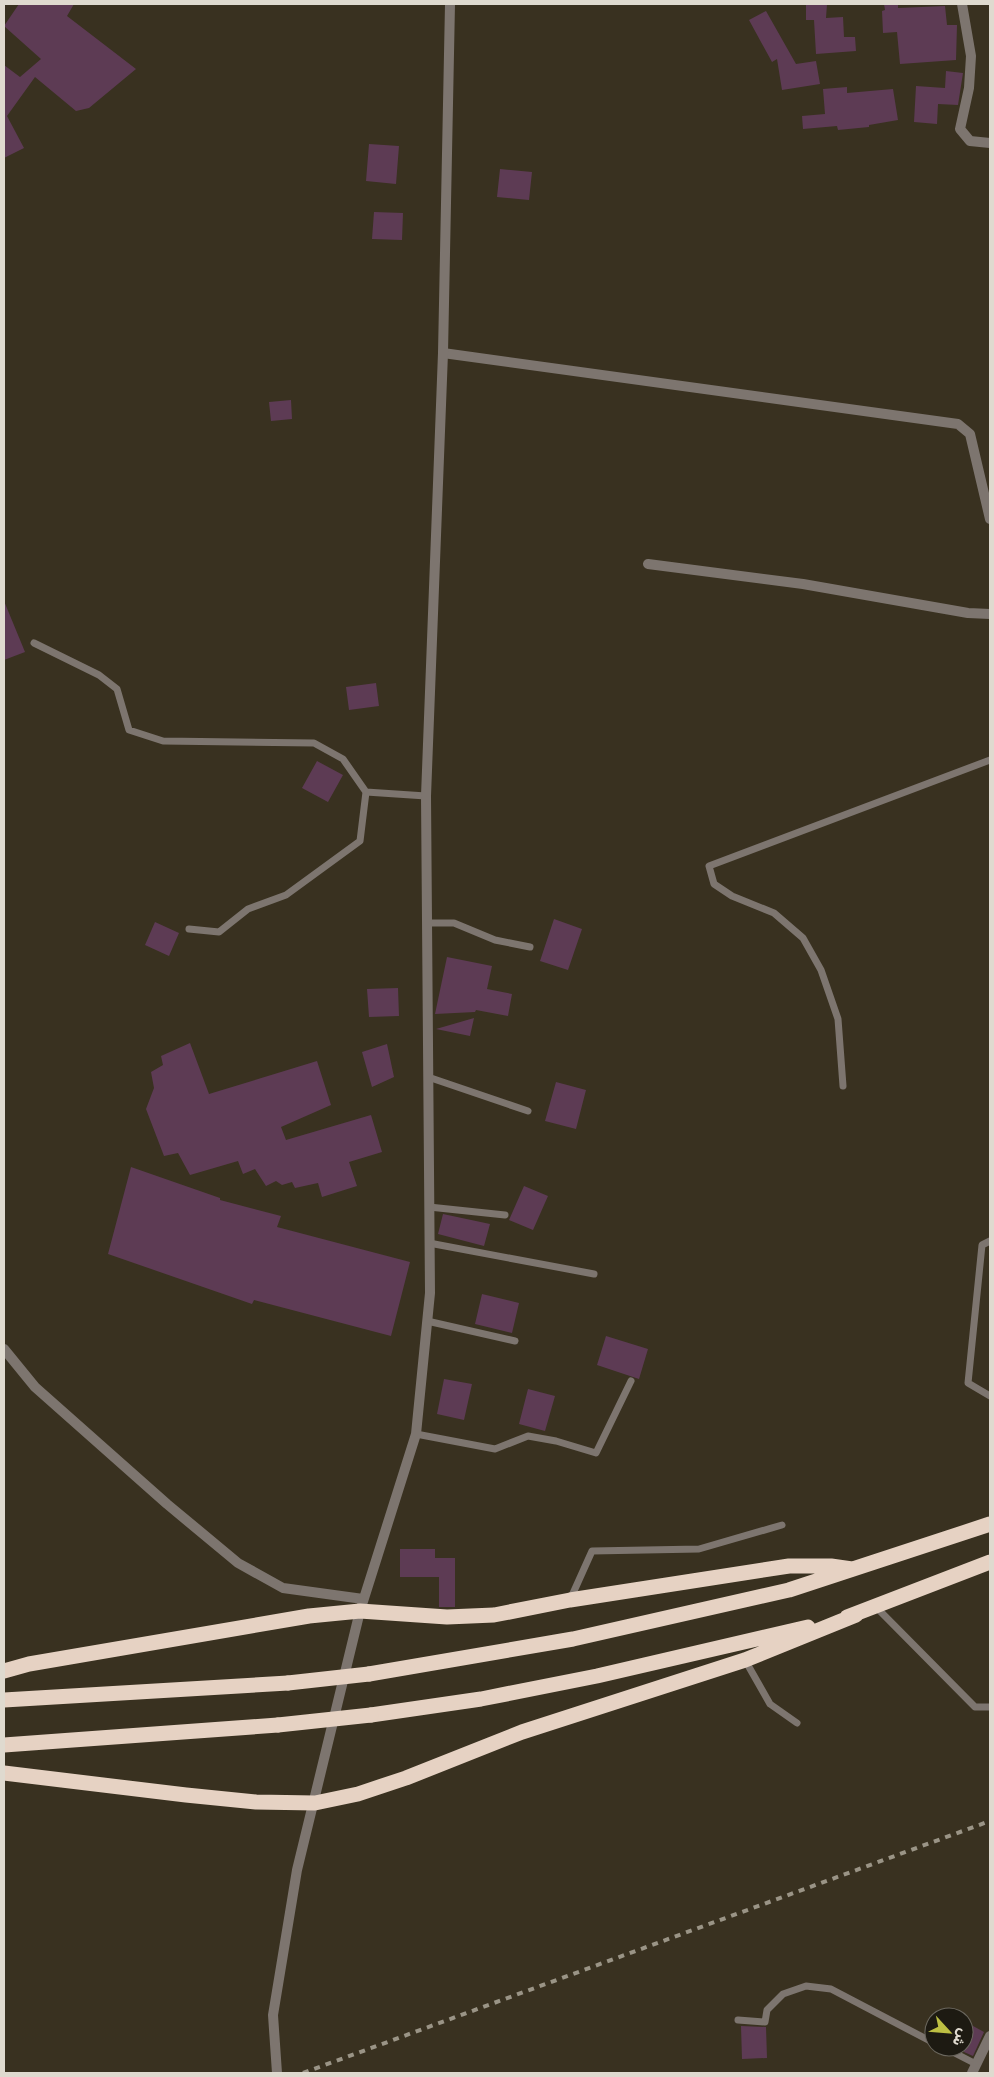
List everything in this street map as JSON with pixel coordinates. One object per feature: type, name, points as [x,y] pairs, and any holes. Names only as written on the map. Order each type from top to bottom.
[{"type":"highway","points":[[4,1700],[288,1683],[369,1674],[573,1639],[788,1590],[990,1524]]},
{"type":"highway","points":[[4,1773],[256,1802],[314,1803],[358,1794],[406,1778],[522,1732],[745,1660],[990,1562]]},
{"type":"highway","points":[[4,1671],[29,1664],[280,1621],[361,1605],[447,1617],[470,1616],[518,1611],[570,1600],[789,1566],[852,1569]]},
{"type":"highway","points":[[4,1745],[278,1725],[371,1715],[481,1699],[597,1676],[856,1615]]},
{"type":"street","points":[[277,2073],[273,2015],[297,1870],[361,1605],[416,1434],[430,1293],[426,796],[443,353],[450,4]]},
{"type":"street","points":[[962,4],[972,56],[969,88],[960,129],[970,141],[990,143]]},
{"type":"street","points":[[443,353],[958,424],[970,434],[990,519]]},
{"type":"street","points":[[648,564],[802,584],[968,613],[990,614]]},
{"type":"street","points":[[4,1349],[35,1387],[238,1563],[283,1588],[361,1605]]},
{"type":"street","points":[[974,2069],[990,2036]]},
{"type":"lane","points":[[34,643],[100,675],[117,689],[129,730],[163,741],[314,742],[344,759],[366,792],[360,841],[286,895],[248,909],[219,932],[189,929]]},
{"type":"lane","points":[[843,1086],[838,1019],[821,970],[803,938],[774,913],[732,896],[714,884],[709,866],[990,760]]},
{"type":"lane","points":[[366,792],[426,796]]},
{"type":"lane","points":[[427,923],[454,923],[495,940],[530,947]]},
{"type":"lane","points":[[428,1077],[528,1111]]},
{"type":"lane","points":[[429,1207],[505,1215]]},
{"type":"lane","points":[[990,1241],[982,1245],[968,1383],[990,1396]]},
{"type":"lane","points":[[429,1243],[594,1274]]},
{"type":"lane","points":[[427,1321],[515,1341]]},
{"type":"lane","points":[[416,1434],[494,1449],[528,1436],[556,1441],[596,1453],[631,1381]]},
{"type":"lane","points":[[570,1600],[592,1551],[699,1549],[782,1525]]},
{"type":"lane","points":[[876,1608],[976,1707],[990,1707]]},
{"type":"lane","points":[[745,1660],[770,1704],[797,1723]]},
{"type":"lane","points":[[738,2020],[765,2022],[767,2010],[783,1994],[806,1986],[831,1989],[924,2037]]},
{"type":"lane","points":[[957,2057],[974,2069]]},
{"type":"building","points":[[19,4],[74,4],[67,16],[136,69],[89,108],[76,111],[35,77],[7,116],[24,148],[4,158],[4,65],[20,77],[41,59],[4,26]]},
{"type":"building","points":[[806,4],[827,4],[826,18],[843,17],[844,37],[855,37],[856,51],[816,54],[814,20],[806,20]]},
{"type":"building","points":[[884,4],[898,4],[898,8],[945,6],[947,25],[957,25],[956,60],[900,64],[897,32],[883,33],[882,11],[885,10]]},
{"type":"building","points":[[766,11],[796,64],[816,61],[820,84],[782,90],[777,59],[772,62],[749,20]]},
{"type":"building","points":[[946,71],[963,73],[958,105],[938,104],[937,124],[914,122],[916,86],[945,88]]},
{"type":"building","points":[[847,87],[847,93],[893,89],[898,120],[869,125],[869,127],[838,130],[837,126],[803,129],[802,116],[825,114],[823,89]]},
{"type":"building","points":[[369,144],[399,146],[396,184],[366,181]]},
{"type":"building","points":[[500,169],[532,172],[529,200],[497,197]]},
{"type":"building","points":[[374,212],[403,213],[402,240],[372,239]]},
{"type":"building","points":[[291,400],[292,419],[271,421],[269,402]]},
{"type":"building","points":[[4,601],[25,652],[4,660]]},
{"type":"building","points":[[376,683],[379,706],[349,710],[346,687]]},
{"type":"building","points":[[317,761],[343,775],[328,802],[302,788]]},
{"type":"building","points":[[554,919],[582,929],[568,970],[540,961]]},
{"type":"building","points":[[155,922],[179,933],[169,956],[145,945]]},
{"type":"building","points":[[447,957],[492,966],[487,989],[512,994],[508,1016],[476,1010],[475,1012],[435,1014]]},
{"type":"building","points":[[398,988],[399,1016],[369,1017],[367,989]]},
{"type":"building","points":[[474,1018],[470,1036],[436,1029]]},
{"type":"building","points":[[190,1043],[209,1094],[317,1061],[331,1105],[281,1127],[286,1140],[371,1115],[382,1152],[349,1162],[357,1186],[322,1197],[318,1183],[295,1188],[292,1182],[282,1185],[276,1181],[266,1186],[255,1169],[243,1174],[238,1161],[190,1175],[178,1153],[164,1156],[146,1109],[154,1088],[151,1072],[163,1065],[161,1056]]},
{"type":"building","points":[[387,1044],[394,1077],[372,1087],[362,1052]]},
{"type":"building","points":[[556,1082],[586,1090],[576,1129],[545,1121]]},
{"type":"building","points":[[131,1167],[220,1198],[220,1200],[281,1216],[277,1227],[410,1262],[391,1336],[254,1300],[252,1304],[108,1254]]},
{"type":"building","points":[[524,1186],[548,1196],[533,1230],[509,1220]]},
{"type":"building","points":[[443,1214],[490,1224],[484,1246],[438,1234]]},
{"type":"building","points":[[482,1294],[519,1303],[512,1333],[475,1324]]},
{"type":"building","points":[[606,1336],[648,1349],[639,1379],[597,1365]]},
{"type":"building","points":[[444,1379],[472,1384],[464,1420],[437,1414]]},
{"type":"building","points":[[528,1389],[555,1396],[545,1431],[519,1424]]},
{"type":"building","points":[[400,1549],[435,1549],[435,1558],[455,1558],[455,1607],[439,1607],[439,1577],[400,1577]]},
{"type":"building","points":[[741,2026],[766,2027],[767,2058],[742,2059]]},
{"type":"building","points":[[974,2026],[984,2032],[974,2054]]},
{"type":"railway","points":[[303,2073],[990,1821]]}]
